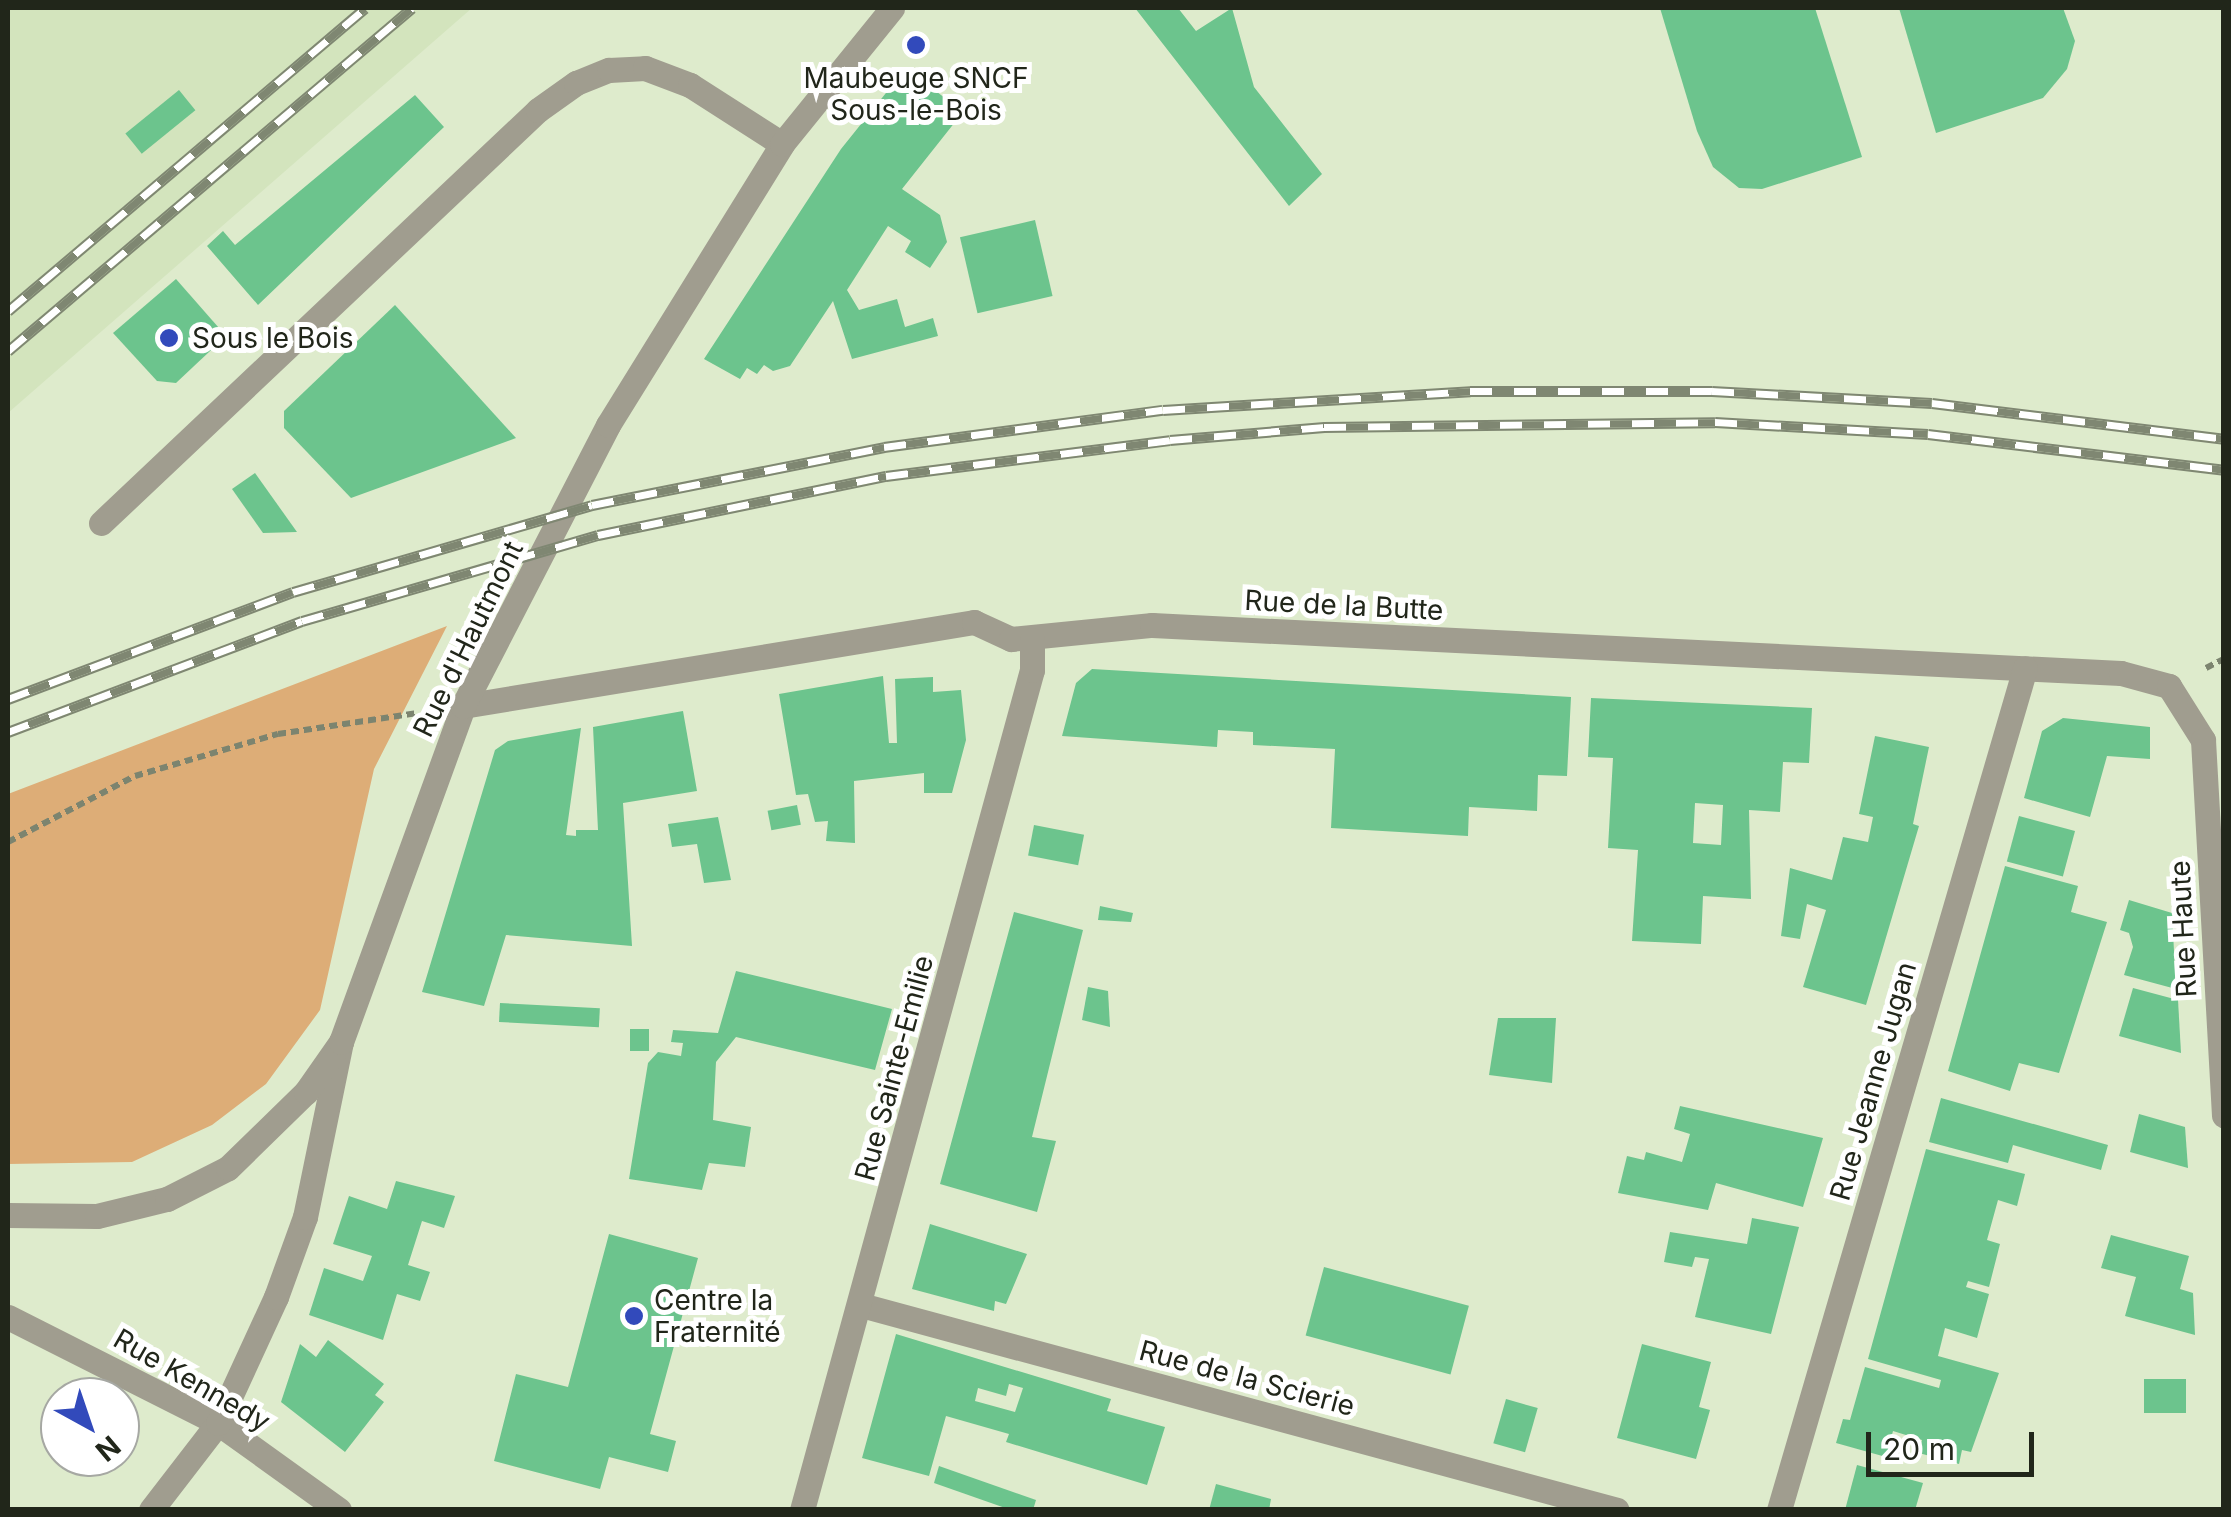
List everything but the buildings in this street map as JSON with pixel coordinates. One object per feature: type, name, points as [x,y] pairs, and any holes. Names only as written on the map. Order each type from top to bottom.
[{"type":"street","name":"Rue d'Hautmont","points":[[8,1215],[97,1216],[167,1199],[212,1176],[266,1134],[341,1042],[463,706],[608,426],[782,144],[892,8]]},
{"type":"street","points":[[101,523],[538,110],[576,83],[609,70],[645,68],[690,85],[782,144]]},
{"type":"street","points":[[463,706],[948,624],[986,623],[1011,640],[1032,640]]},
{"type":"street","name":"Rue de la Butte","points":[[1032,640],[1105,625],[1152,626],[2121,674],[2169,686],[2203,740]]},
{"type":"street","name":"Rue Sainte-Emilie","points":[[802,1510],[1032,670],[1032,640]]},
{"type":"street","name":"Rue Jeanne Jugan","points":[[1779,1510],[2025,668]]},
{"type":"street","name":"Rue Haute","points":[[2203,740],[2224,1115]]},
{"type":"street","points":[[152,1510],[218,1423],[305,1217],[341,1042]]},
{"type":"street","name":"Rue de la Scierie","points":[[861,1305],[1617,1510]]},
{"type":"street","name":"Rue Kennedy","points":[[8,1317],[218,1423],[338,1510]]},
{"type":"path","points":[[8,842],[134,776],[278,734],[463,706]]},
{"type":"shaded area","points":[[8,8],[472,8],[8,413]]},
{"type":"shaded area","points":[[447,626],[374,769],[320,1010],[266,1084],[212,1125],[132,1162],[8,1164],[8,794]]},
{"type":"railway","points":[[8,311],[365,8]]},
{"type":"railway","points":[[8,351],[412,8]]},
{"type":"railway","points":[[8,699],[293,592],[592,505],[884,447],[1163,410],[1470,391],[1712,391],[1932,403],[2224,439]]},
{"type":"railway","points":[[8,732],[302,621],[598,535],[886,476],[1170,440],[1324,427],[1715,422],[1928,434],[2224,470]]},
{"type":"place","name":"Maubeuge SNCF Sous-le-Bois","points":[[916,45]]},
{"type":"place","name":"Sous le Bois","points":[[169,338]]},
{"type":"place","name":"Centre la Fraternité","points":[[634,1316]]}]
